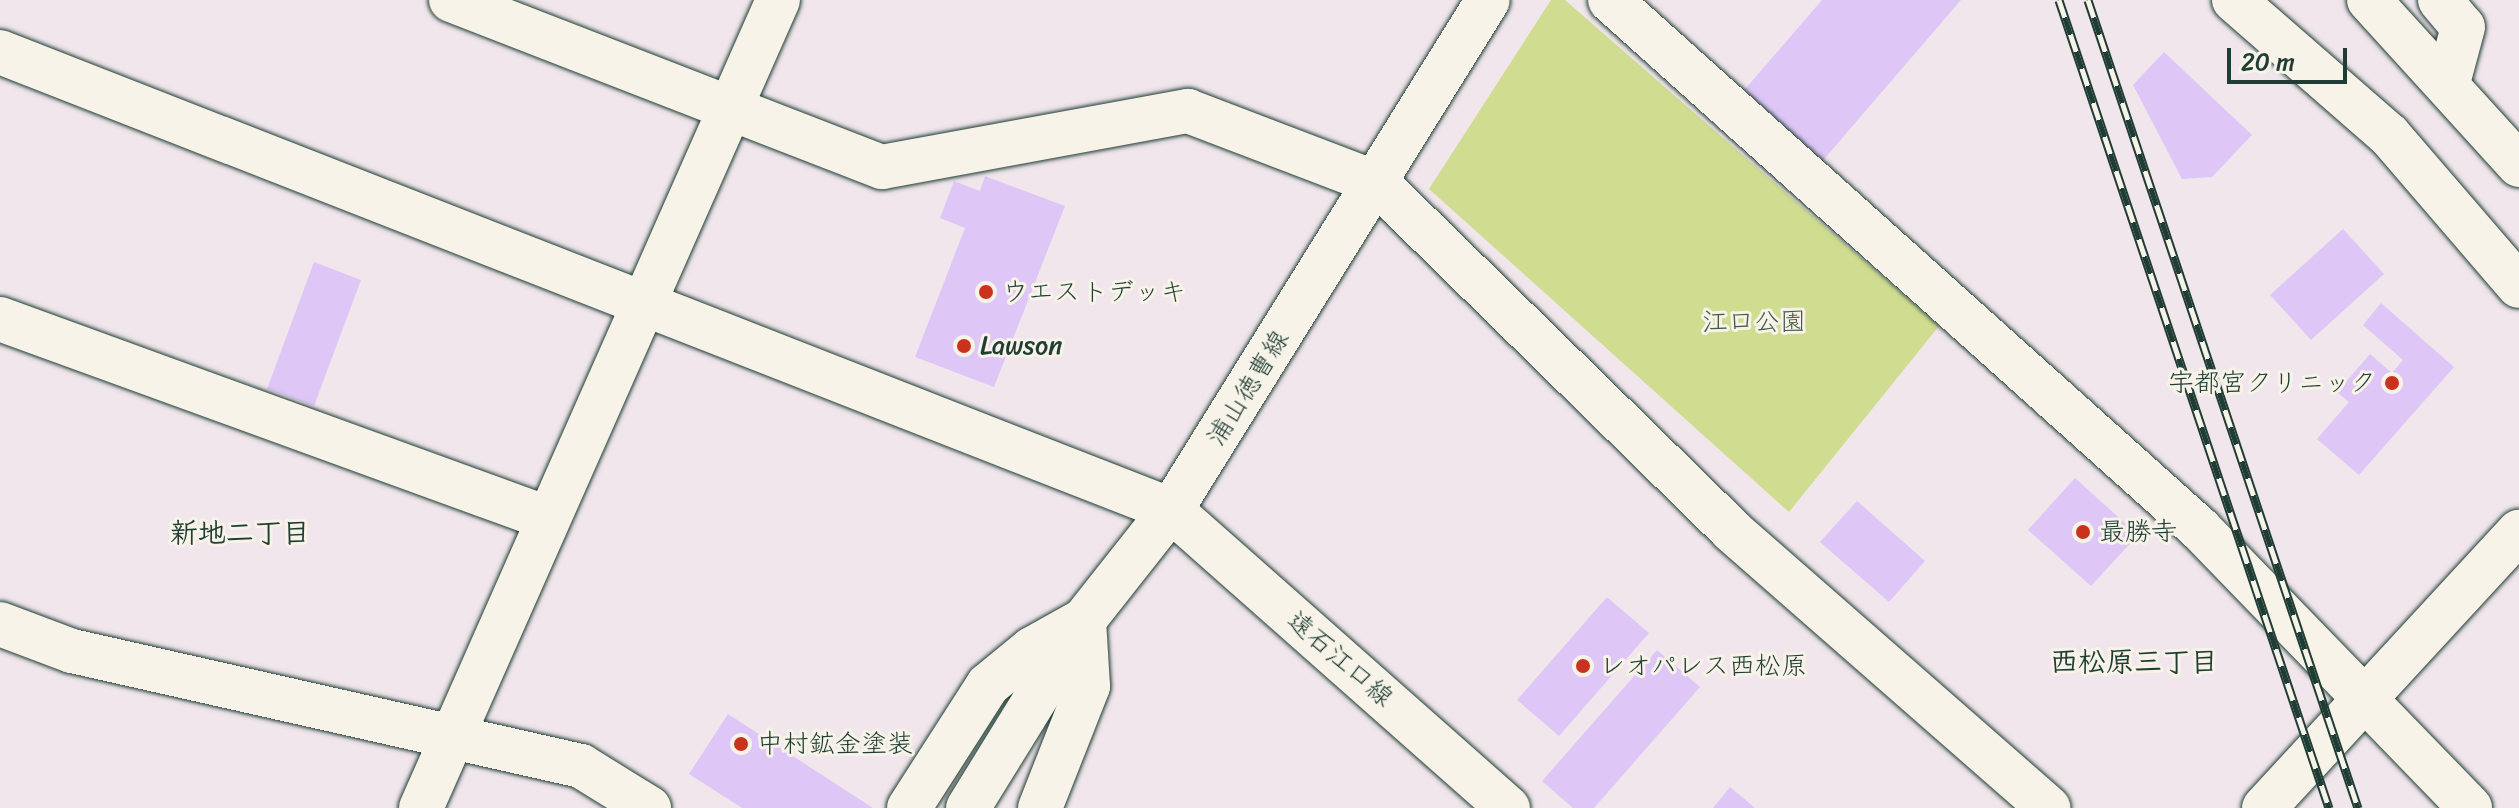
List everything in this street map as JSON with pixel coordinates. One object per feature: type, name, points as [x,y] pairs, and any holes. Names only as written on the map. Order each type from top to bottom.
[{"type":"street","points":[[451,0],[882,167],[1188,111],[1377,183],[1731,530],[2049,808]]},
{"type":"street","points":[[421,808],[640,303],[778,0]]},
{"type":"street","name":"浦山徳曹線","points":[[968,808],[1084,620],[1171,510],[1488,0]]},
{"type":"street","points":[[1610,0],[2200,529],[2366,704],[2470,808]]},
{"type":"street","points":[[2234,0],[2389,135],[2519,286]]},
{"type":"street","points":[[2369,0],[2448,83],[2519,165]]},
{"type":"street","points":[[2440,0],[2463,27],[2448,83]]},
{"type":"street","points":[[0,52],[1171,510]]},
{"type":"street","points":[[0,319],[547,518]]},
{"type":"street","name":"遠石江口線","points":[[1171,510],[1508,808]]},
{"type":"street","points":[[2264,808],[2366,704],[2519,532]]},
{"type":"street","points":[[909,808],[988,685],[1032,649],[1084,620],[1088,686],[1040,808]]},
{"type":"street","points":[[0,624],[72,651],[581,766],[649,808]]},
{"type":"green space","name":"江口公園","points":[[1551,0],[1565,0],[1939,326],[1789,512],[1429,189]]},
{"type":"building","points":[[1822,0],[1961,0],[1807,179],[1727,110]]},
{"type":"building","points":[[2164,52],[2252,135],[2212,177],[2182,179],[2133,85]]},
{"type":"building","name":"ウエストデッキ","points":[[985,176],[1065,206],[994,387],[915,357],[965,228],[940,218],[954,181],[980,191]]},
{"type":"building","points":[[2343,229],[2384,274],[2311,340],[2270,295]]},
{"type":"building","points":[[314,262],[361,280],[314,406],[267,389]]},
{"type":"building","name":"宇都宮クリニック","points":[[2381,303],[2454,367],[2359,475],[2317,439],[2349,402],[2337,392],[2370,354],[2392,373],[2403,360],[2363,325]]},
{"type":"building","name":"最勝寺","points":[[2075,478],[2138,535],[2091,586],[2028,530]]},
{"type":"building","points":[[1857,501],[1925,561],[1889,602],[1820,542]]},
{"type":"building","name":"レオパレス西松原","points":[[1607,597],[1649,633],[1559,736],[1517,700]]},
{"type":"building","points":[[1657,650],[1700,687],[1594,808],[1573,808],[1542,781]]},
{"type":"building","name":"中村鉱金塗装","points":[[728,714],[873,808],[742,808],[689,774]]},
{"type":"building","points":[[1730,787],[1755,808],[1713,808]]},
{"type":"railway","points":[[2059,0],[2329,808]]},
{"type":"railway","points":[[2088,0],[2358,808]]},
{"type":"place","name":"ウエストデッキ","points":[[986,292]]},
{"type":"place","name":"Lawson","points":[[964,346]]},
{"type":"place","name":"宇都宮クリニック","points":[[2392,383]]},
{"type":"place","name":"最勝寺","points":[[2083,532]]},
{"type":"place","name":"レオパレス西松原","points":[[1583,666]]},
{"type":"place","name":"中村鉱金塗装","points":[[741,744]]},
{"type":"district","name":"新地二丁目","points":[[240,533]]},
{"type":"district","name":"西松原三丁目","points":[[2134,662]]}]
